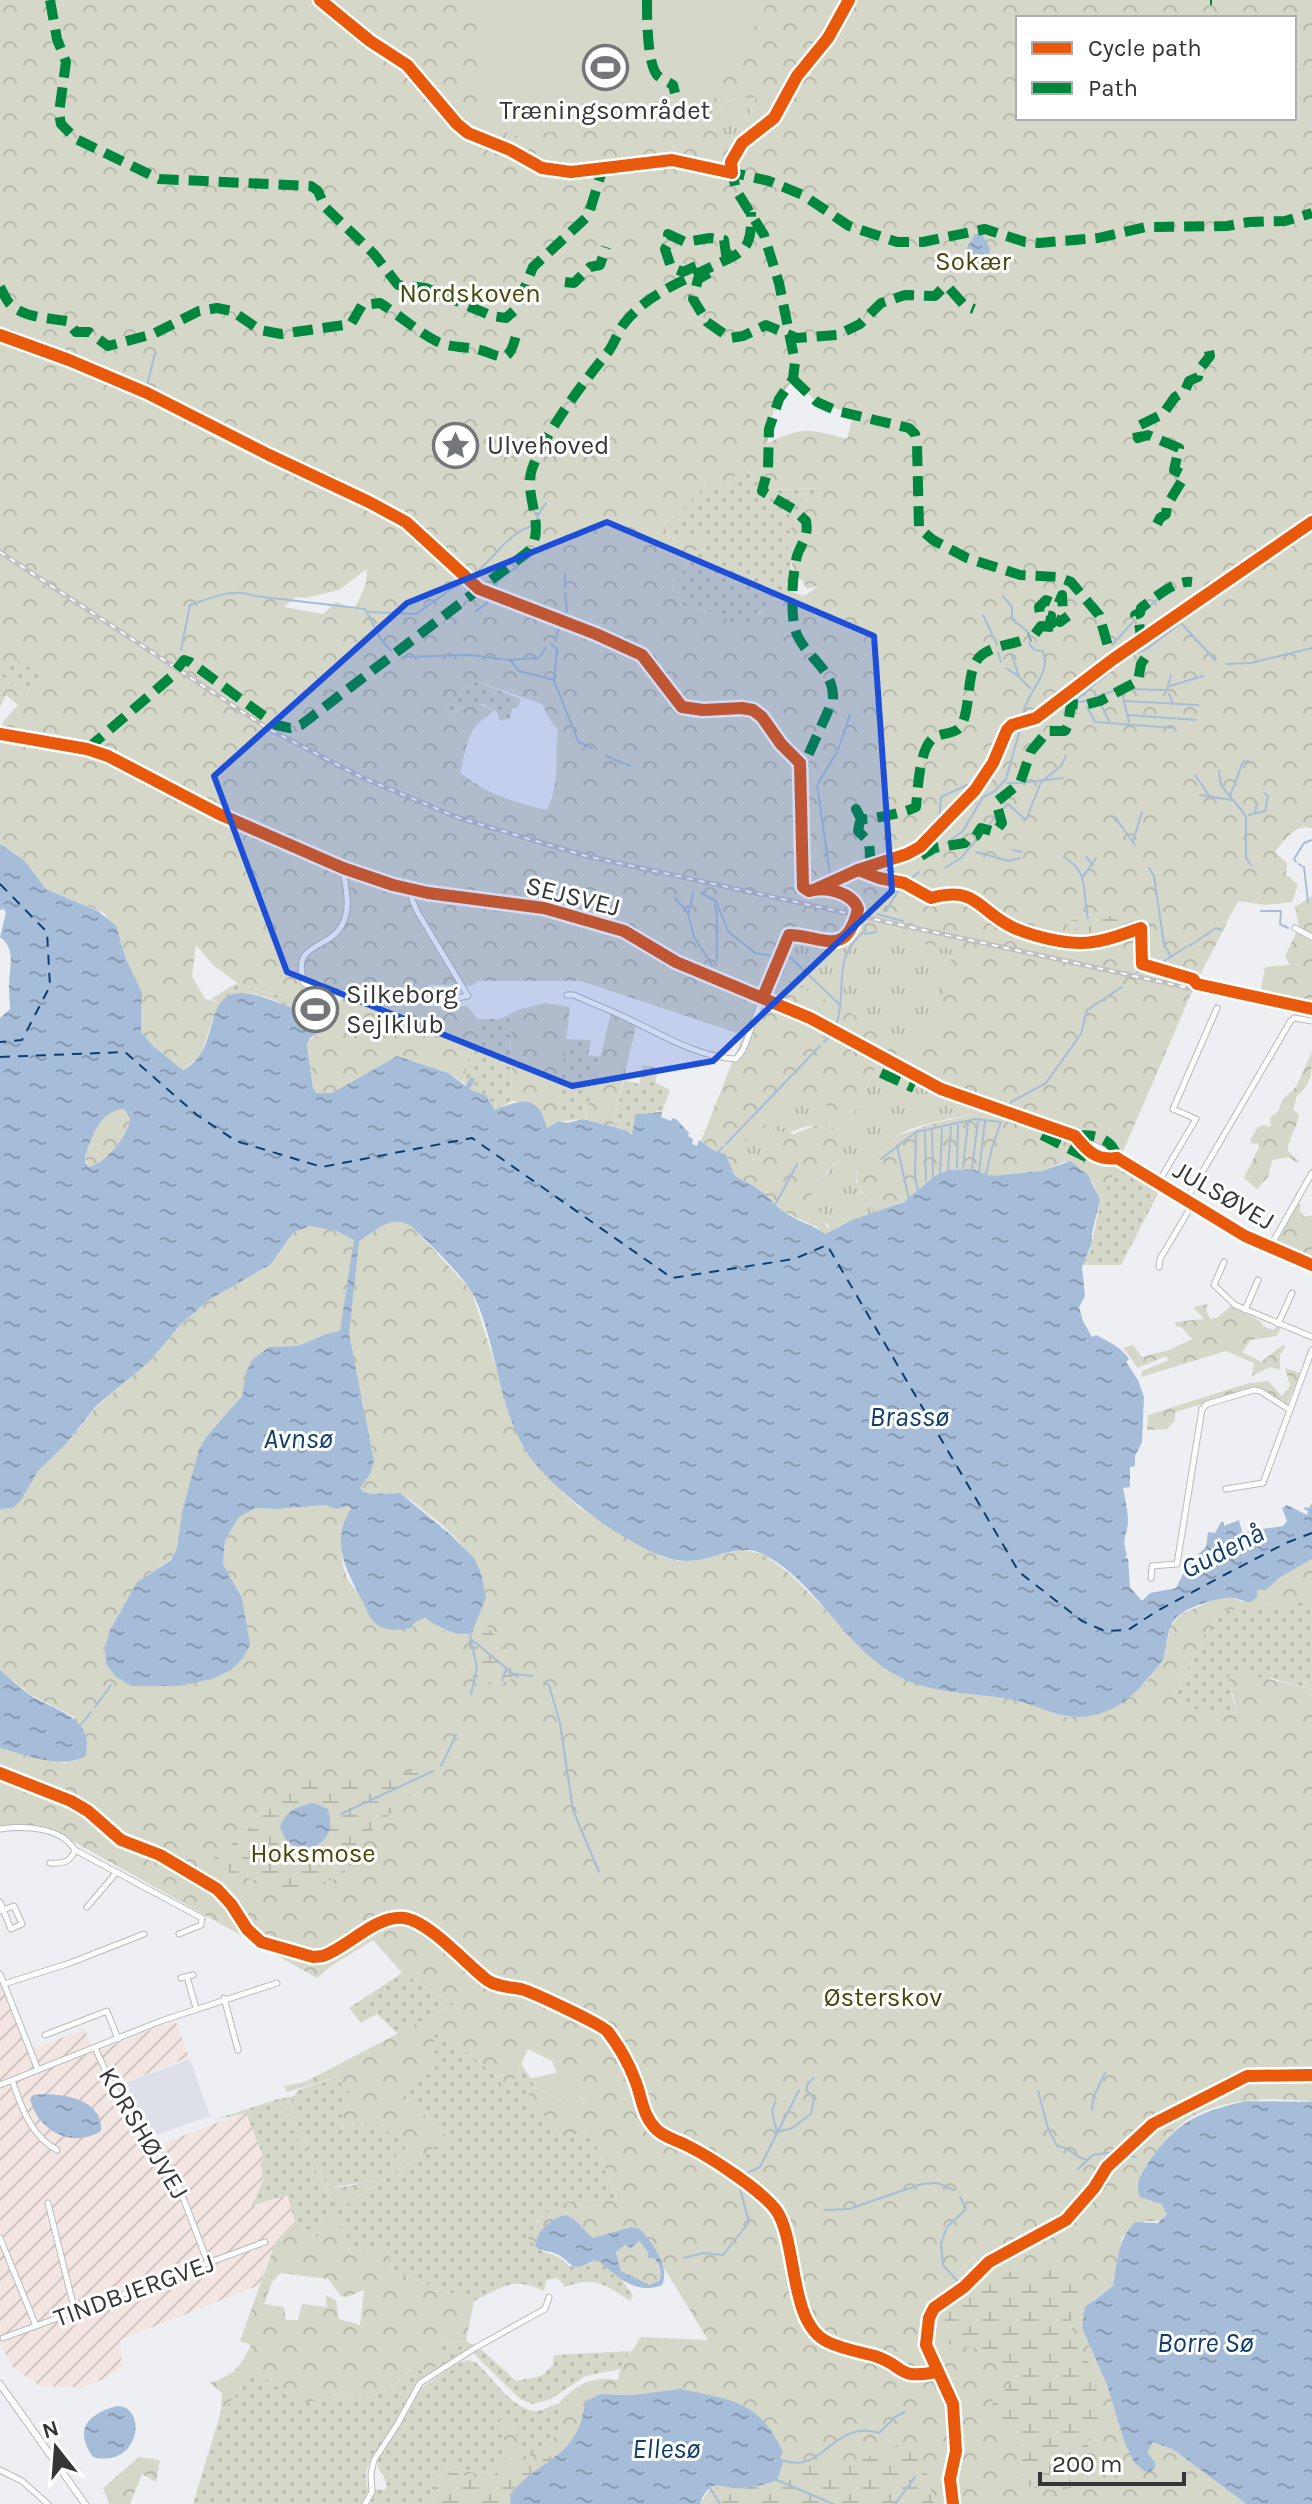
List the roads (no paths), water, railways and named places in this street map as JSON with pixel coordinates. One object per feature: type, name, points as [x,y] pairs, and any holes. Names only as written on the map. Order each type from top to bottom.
[{"type":"main road","points":[[0,2384],[85,2504]]},
{"type":"street","name":"SEJSVEJ","points":[[0,734],[87,749],[108,756],[219,814],[343,868],[411,889],[544,908],[633,934],[681,964],[810,1018],[941,1089],[1066,1132],[1117,1158]]},
{"type":"street","points":[[343,868],[347,904],[341,926],[326,940],[308,950],[302,962],[304,983],[315,989],[413,1001],[441,1001],[468,996],[418,913],[411,889]]},
{"type":"street","points":[[1295,928],[1312,937]]},
{"type":"street","points":[[1224,989],[1312,1009]]},
{"type":"street","points":[[567,995],[574,995],[713,1057],[736,1059],[743,1050],[763,997]]},
{"type":"street","points":[[1158,1183],[1196,1119],[1173,1109],[1217,1008]]},
{"type":"street","points":[[1186,1200],[1290,1022],[1294,1018],[1312,1021]]},
{"type":"street","name":"JULSØVEJ","points":[[1117,1158],[1245,1236],[1312,1265]]},
{"type":"street","points":[[1270,1247],[1312,1173]]},
{"type":"street","points":[[1159,1267],[1160,1259],[1192,1205]]},
{"type":"street","points":[[1224,1262],[1214,1285],[1235,1305],[1312,1337]]},
{"type":"street","points":[[1245,1310],[1258,1280]]},
{"type":"street","points":[[1278,1324],[1292,1293]]},
{"type":"street","points":[[1226,1489],[1263,1483],[1312,1350]]},
{"type":"street","points":[[1151,1578],[1152,1566],[1177,1564],[1202,1409],[1207,1404],[1254,1390],[1290,1410]]},
{"type":"street","points":[[0,1829],[48,1831],[72,1844],[75,1850],[202,1918],[198,1928],[179,1934]]},
{"type":"street","points":[[50,1863],[66,1862],[75,1850]]},
{"type":"street","points":[[87,1907],[116,1873]]},
{"type":"street","points":[[0,1902],[2,1911],[11,1929],[22,1924],[14,1906],[2,1911]]},
{"type":"street","points":[[4,1984],[70,1963],[144,1934]]},
{"type":"street","points":[[0,1974],[38,2070]]},
{"type":"street","points":[[187,1977],[196,2008]]},
{"type":"street","points":[[0,2085],[196,2008],[277,1983]]},
{"type":"street","points":[[224,1998],[238,2050]]},
{"type":"street","points":[[45,2035],[107,2011],[118,2039]]},
{"type":"street","name":"KORSHØJVEJ","points":[[95,2048],[112,2085],[174,2174],[208,2263]]},
{"type":"street","points":[[12,2080],[30,2124],[40,2139],[57,2150]]},
{"type":"street","points":[[48,2203],[75,2312]]},
{"type":"street","points":[[0,2238],[36,2326]]},
{"type":"street","name":"TINDBJERGVEJ","points":[[3,2338],[265,2242]]},
{"type":"street","points":[[365,2504],[372,2492],[374,2460],[420,2383],[545,2309],[549,2297]]},
{"type":"street","points":[[0,2470],[22,2481],[48,2504]]},
{"type":"water","name":"Sokær","points":[[981,232],[990,249],[987,268],[974,266],[968,271],[965,251],[975,234]]},
{"type":"water","name":"Brassø","points":[[0,844],[24,860],[46,889],[98,911],[116,926],[126,959],[142,993],[141,1032],[183,1070],[197,1059],[205,1045],[221,1003],[231,995],[248,994],[309,1014],[319,1021],[317,1034],[307,1044],[313,1088],[317,1093],[332,1093],[397,1056],[448,1073],[473,1091],[486,1095],[495,1110],[517,1102],[534,1105],[542,1113],[547,1128],[558,1121],[567,1123],[583,1119],[614,1127],[617,1123],[616,1128],[632,1135],[638,1114],[662,1112],[661,1117],[671,1121],[676,1119],[693,1139],[692,1144],[697,1146],[699,1140],[715,1151],[726,1154],[737,1177],[758,1189],[787,1214],[825,1234],[852,1220],[904,1202],[933,1177],[948,1170],[972,1169],[990,1176],[1042,1171],[1070,1161],[1088,1175],[1100,1200],[1092,1243],[1082,1267],[1085,1296],[1079,1307],[1083,1321],[1092,1337],[1096,1335],[1126,1355],[1129,1359],[1126,1362],[1138,1380],[1144,1397],[1142,1442],[1135,1456],[1135,1466],[1130,1467],[1130,1487],[1123,1488],[1128,1520],[1125,1558],[1128,1558],[1130,1587],[1142,1601],[1150,1593],[1176,1588],[1188,1564],[1206,1547],[1208,1532],[1215,1533],[1221,1522],[1224,1526],[1239,1520],[1243,1536],[1222,1549],[1224,1551],[1244,1543],[1245,1533],[1249,1531],[1283,1526],[1287,1521],[1282,1508],[1287,1505],[1307,1515],[1308,1511],[1304,1509],[1312,1503],[1312,1559],[1279,1578],[1266,1590],[1257,1590],[1257,1597],[1251,1602],[1221,1599],[1182,1613],[1170,1627],[1164,1656],[1147,1680],[1122,1703],[1103,1712],[1071,1717],[1010,1699],[944,1690],[912,1682],[897,1676],[867,1654],[798,1579],[765,1555],[746,1550],[697,1560],[670,1559],[626,1538],[579,1506],[542,1472],[519,1439],[483,1317],[470,1290],[446,1260],[411,1226],[396,1222],[384,1225],[359,1241],[349,1334],[374,1461],[370,1474],[360,1488],[371,1494],[400,1493],[474,1558],[486,1597],[472,1633],[454,1633],[425,1618],[415,1622],[411,1628],[397,1630],[383,1628],[373,1621],[343,1557],[341,1533],[351,1509],[349,1506],[336,1509],[325,1505],[256,1508],[239,1517],[225,1540],[223,1564],[242,1598],[250,1645],[243,1658],[231,1670],[212,1679],[179,1686],[131,1686],[116,1677],[106,1664],[105,1646],[110,1630],[137,1582],[171,1560],[177,1548],[182,1512],[199,1449],[242,1396],[246,1372],[253,1359],[269,1347],[298,1346],[340,1331],[354,1240],[336,1231],[310,1226],[294,1232],[271,1264],[209,1300],[182,1323],[148,1363],[96,1406],[65,1445],[38,1471],[21,1500],[13,1508],[0,1509],[0,1018],[10,1009],[11,961],[9,948],[0,937],[6,913],[4,909],[0,910]],"holes":[[[124,1109],[130,1119],[115,1148],[89,1167],[85,1157],[103,1120],[115,1111]]]},
{"type":"water","points":[[0,1670],[30,1695],[78,1723],[87,1742],[86,1755],[66,1762],[0,1748]]},
{"type":"water","points":[[314,1803],[328,1809],[328,1833],[320,1843],[297,1849],[286,1840],[280,1827],[293,1810]]},
{"type":"water","points":[[33,2095],[66,2096],[87,2104],[100,2120],[101,2131],[79,2138],[58,2134],[40,2120],[30,2099]]},
{"type":"water","name":"Borre Sø","points":[[1246,2101],[1312,2102],[1312,2504],[1246,2504],[1174,2450],[1153,2442],[1147,2452],[1155,2462],[1155,2468],[1150,2472],[1144,2471],[1134,2462],[1124,2441],[1107,2385],[1082,2328],[1085,2307],[1113,2286],[1119,2251],[1129,2229],[1135,2222],[1158,2223],[1167,2214],[1161,2204],[1140,2197],[1138,2187],[1143,2171],[1158,2149],[1190,2120]]},
{"type":"water","points":[[566,2215],[575,2220],[593,2238],[631,2227],[640,2229],[662,2263],[662,2285],[652,2288],[635,2286],[596,2259],[576,2267],[561,2256],[535,2246],[541,2230]],"holes":[[[639,2241],[648,2252],[648,2258],[654,2258],[660,2272],[659,2281],[650,2285],[621,2271],[616,2252],[625,2245],[631,2248]]]},
{"type":"water","name":"Ellesø","points":[[680,2389],[742,2405],[764,2422],[783,2452],[777,2480],[744,2488],[713,2486],[700,2504],[511,2504],[510,2495],[517,2486],[571,2441],[579,2427],[586,2401],[600,2394],[634,2395]]},
{"type":"water","points":[[117,2406],[127,2409],[133,2416],[134,2436],[121,2454],[109,2458],[93,2457],[84,2438],[87,2424],[98,2413]]},
{"type":"waterway","points":[[146,390],[155,353]]},
{"type":"waterway","points":[[538,515],[546,503]]},
{"type":"waterway","points":[[537,513],[540,537]]},
{"type":"waterway","points":[[470,577],[515,534],[533,526]]},
{"type":"waterway","points":[[492,592],[498,581],[531,556]]},
{"type":"waterway","points":[[565,574],[565,586]]},
{"type":"waterway","points":[[369,612],[416,614],[464,580]]},
{"type":"waterway","points":[[1138,618],[1155,601],[1175,588]]},
{"type":"waterway","points":[[181,650],[190,605],[222,594],[239,593],[365,609],[391,651]]},
{"type":"waterway","points":[[560,618],[567,611],[565,593]]},
{"type":"waterway","points":[[1003,596],[1012,607],[1012,619],[1029,633],[1030,645],[1035,650],[1043,651],[1045,660],[1022,719]]},
{"type":"waterway","points":[[476,611],[490,597]]},
{"type":"waterway","points":[[983,615],[997,645]]},
{"type":"waterway","points":[[1112,645],[1133,622]]},
{"type":"waterway","points":[[1118,663],[1126,656],[1145,650],[1181,623],[1215,660]]},
{"type":"waterway","points":[[556,638],[560,624]]},
{"type":"waterway","points":[[551,644],[557,649],[554,681],[579,743]]},
{"type":"waterway","points":[[402,657],[470,655],[509,660],[538,658],[546,648]]},
{"type":"waterway","points":[[1226,664],[1251,663],[1312,648]]},
{"type":"waterway","points":[[998,652],[1001,662]]},
{"type":"waterway","points":[[1012,655],[1019,677],[1030,688]]},
{"type":"waterway","points":[[510,660],[519,671],[554,680]]},
{"type":"waterway","points":[[1006,668],[1018,676]]},
{"type":"waterway","points":[[1075,701],[1108,673]]},
{"type":"waterway","points":[[1126,689],[1167,690],[1171,675]]},
{"type":"waterway","points":[[1170,686],[1203,676]]},
{"type":"waterway","points":[[1074,701],[1082,702],[1121,688]]},
{"type":"waterway","points":[[1122,693],[1129,722]]},
{"type":"waterway","points":[[1169,694],[1173,704]]},
{"type":"waterway","points":[[1124,701],[1198,705]]},
{"type":"waterway","points":[[1100,703],[1109,721]]},
{"type":"waterway","points":[[1087,707],[1095,722],[1174,728]]},
{"type":"waterway","points":[[838,750],[850,715]]},
{"type":"waterway","points":[[1128,715],[1196,720]]},
{"type":"waterway","points":[[947,843],[963,831],[983,797],[995,791],[1006,779],[1021,726]]},
{"type":"waterway","points":[[579,742],[592,748]]},
{"type":"waterway","points":[[831,881],[817,785],[837,752]]},
{"type":"waterway","points":[[606,756],[630,766]]},
{"type":"waterway","points":[[1003,809],[1008,804],[1026,820],[1041,782],[1061,766],[1066,756]]},
{"type":"waterway","points":[[1230,796],[1243,762],[1248,761]]},
{"type":"waterway","points":[[1219,771],[1221,785],[1246,816],[1246,858],[1251,865]]},
{"type":"waterway","points":[[1195,775],[1210,797]]},
{"type":"waterway","points":[[1020,783],[1063,778]]},
{"type":"waterway","points":[[1007,783],[1018,783]]},
{"type":"waterway","points":[[939,822],[941,797],[967,785]]},
{"type":"waterway","points":[[1249,815],[1265,811],[1268,796],[1264,793]]},
{"type":"waterway","points":[[1200,795],[1231,800]]},
{"type":"waterway","points":[[1255,813],[1257,803]]},
{"type":"waterway","points":[[939,824],[954,808]]},
{"type":"waterway","points":[[1133,841],[1142,812]]},
{"type":"waterway","points":[[987,828],[996,815]]},
{"type":"waterway","points":[[1114,816],[1135,845]]},
{"type":"waterway","points":[[945,868],[961,858],[985,830]]},
{"type":"waterway","points":[[1296,862],[1294,859],[1304,843],[1312,840]]},
{"type":"waterway","points":[[931,856],[940,850]]},
{"type":"waterway","points":[[1013,850],[1022,852]]},
{"type":"waterway","points":[[976,852],[1009,861],[1020,858]]},
{"type":"waterway","points":[[1064,857],[1078,869],[1084,883],[1088,918]]},
{"type":"waterway","points":[[1086,857],[1093,865]]},
{"type":"waterway","points":[[1083,877],[1096,858]]},
{"type":"waterway","points":[[1304,867],[1308,902]]},
{"type":"waterway","points":[[1149,868],[1154,876],[1164,944],[1171,957]]},
{"type":"waterway","points":[[908,881],[919,872]]},
{"type":"waterway","points":[[832,880],[846,874]]},
{"type":"waterway","points":[[832,885],[834,889]]},
{"type":"waterway","points":[[886,911],[901,886]]},
{"type":"waterway","points":[[689,911],[693,893]]},
{"type":"waterway","points":[[701,893],[716,901],[728,931],[735,937],[755,953],[777,957]]},
{"type":"waterway","points":[[675,898],[688,913],[694,937],[712,965]]},
{"type":"waterway","points":[[715,905],[717,960]]},
{"type":"waterway","points":[[1261,911],[1281,911],[1280,924],[1288,928]]},
{"type":"waterway","points":[[877,914],[903,921]]},
{"type":"waterway","points":[[1125,925],[1139,923]]},
{"type":"waterway","points":[[1145,924],[1151,926]]},
{"type":"waterway","points":[[1189,946],[1216,928],[1222,930]]},
{"type":"waterway","points":[[836,1026],[844,963],[855,941],[866,930]]},
{"type":"waterway","points":[[865,934],[876,932]]},
{"type":"waterway","points":[[1155,967],[1186,947]]},
{"type":"waterway","points":[[783,957],[790,957],[839,1004]]},
{"type":"waterway","points":[[1137,972],[1159,976]]},
{"type":"waterway","points":[[1009,1106],[1046,1083],[1081,1034],[1087,1010],[1122,987]]},
{"type":"waterway","points":[[824,1042],[832,1034]]},
{"type":"waterway","points":[[726,1144],[820,1046]]},
{"type":"waterway","points":[[468,1087],[472,1080]]},
{"type":"waterway","points":[[881,1159],[916,1132],[975,1119],[1001,1122],[986,1175]]},
{"type":"waterway","points":[[972,1169],[978,1121]]},
{"type":"waterway","points":[[979,1172],[985,1121]]},
{"type":"waterway","points":[[963,1168],[968,1122]]},
{"type":"waterway","points":[[957,1168],[958,1125]]},
{"type":"waterway","points":[[948,1170],[951,1127]]},
{"type":"waterway","points":[[940,1173],[942,1129]]},
{"type":"waterway","points":[[932,1131],[933,1177]]},
{"type":"waterway","points":[[925,1132],[926,1182]]},
{"type":"waterway","points":[[916,1134],[915,1176],[918,1191]]},
{"type":"waterway","points":[[897,1146],[909,1199]]},
{"type":"waterway","points":[[717,1153],[723,1147]]},
{"type":"waterway","points":[[775,1205],[797,1164]]},
{"type":"waterway","points":[[470,1635],[477,1668],[471,1694]]},
{"type":"waterway","points":[[472,1640],[517,1677]]},
{"type":"waterway","points":[[502,1680],[506,1670]]},
{"type":"waterway","points":[[514,1674],[533,1676]]},
{"type":"waterway","points":[[544,1682],[549,1685],[560,1723],[573,1810],[599,1872]]},
{"type":"waterway","points":[[95,1707],[111,1685]]},
{"type":"waterway","points":[[80,1726],[91,1712]]},
{"type":"waterway","points":[[441,1766],[456,1735]]},
{"type":"waterway","points":[[341,1814],[433,1771]]},
{"type":"waterway","points":[[1092,2110],[1093,2098],[1105,2073]]},
{"type":"waterway","points":[[775,2102],[772,2112],[777,2132],[792,2128],[811,2114],[814,2098],[806,2090],[814,2078]]},
{"type":"waterway","points":[[684,2258],[703,2253],[723,2255],[749,2222],[740,2189],[749,2172],[760,2167],[799,2090]]},
{"type":"waterway","points":[[1038,2091],[1048,2128],[1057,2146],[1087,2160]]},
{"type":"waterway","points":[[1078,2169],[1093,2155],[1114,2152]]},
{"type":"waterway","points":[[1126,2155],[1136,2157]]},
{"type":"waterway","points":[[824,2210],[849,2209],[922,2184],[937,2183],[954,2190]]},
{"type":"waterway","points":[[960,2197],[966,2209],[947,2227],[941,2243],[943,2265],[961,2285]]},
{"type":"waterway","points":[[782,2460],[796,2463],[808,2461],[850,2434],[863,2431],[879,2433],[905,2412]]},
{"type":"waterway","points":[[895,2504],[915,2477]]},
{"type":"waterway","points":[[777,2480],[833,2504]]},
{"type":"waterway","points":[[710,2488],[720,2504]]},
{"type":"railway","points":[[0,552],[267,728],[361,777],[459,818],[586,856],[1312,1015]]},
{"type":"place","name":"Træningsområdet","points":[[605,67]]},
{"type":"place","name":"Ulvehoved","points":[[456,445]]},
{"type":"place","name":"Silkeborg Sejlklub","points":[[315,1009]]},
{"type":"park label","name":"Nordskoven","points":[[470,293]]},
{"type":"park label","name":"Hoksmose","points":[[313,1853]]},
{"type":"park label","name":"Østerskov","points":[[883,1997]]},
{"type":"water label","name":"Avnsø","points":[[298,1438]]},
{"type":"water label","name":"Gudenå","points":[[1222,1550]]}]
